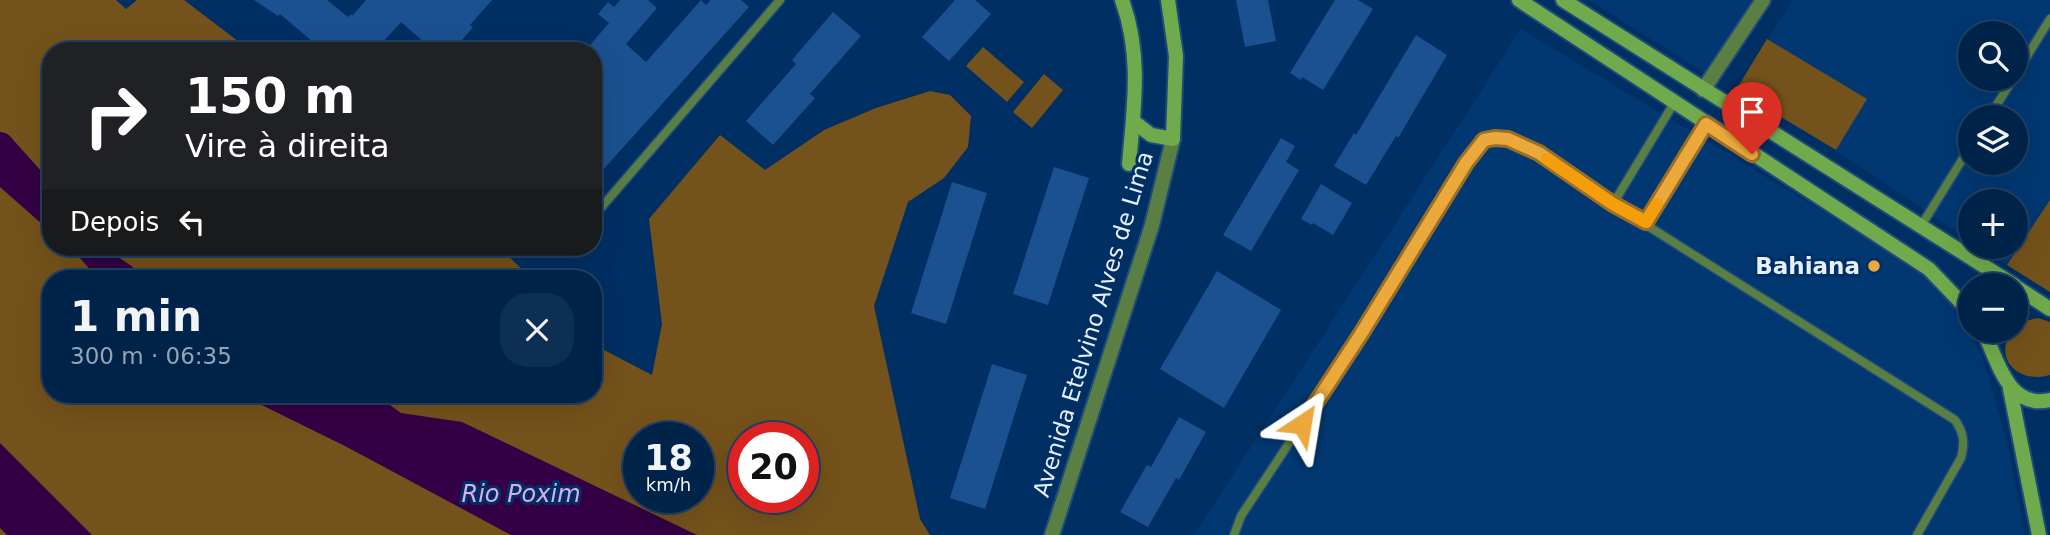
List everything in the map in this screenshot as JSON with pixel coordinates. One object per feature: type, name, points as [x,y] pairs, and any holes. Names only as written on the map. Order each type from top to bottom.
[{"type":"main road","name":"Avenida Etelvino Alves de Lima","points":[[1122,0],[1136,52],[1129,164]]},
{"type":"main road","name":"Avenida Etelvino Alves de Lima","points":[[1168,0],[1176,56],[1173,139]]},
{"type":"main road","points":[[1519,0],[1929,269],[1958,299]]},
{"type":"main road","points":[[1563,0],[1995,273]]},
{"type":"main road","points":[[1133,121],[1151,135],[1173,139]]},
{"type":"main road","points":[[2028,294],[2050,309]]},
{"type":"main road","points":[[2028,298],[2032,297]]},
{"type":"main road","points":[[1994,343],[2010,389],[2039,535]]},
{"type":"main road","points":[[2010,389],[2033,401],[2050,400]]},
{"type":"street","points":[[1703,90],[1763,0]]},
{"type":"street","name":"Avenida Etelvino Alves de Lima","points":[[1052,535],[1152,225],[1173,139]]},
{"type":"lane","points":[[602,207],[780,0]]},
{"type":"lane","points":[[2028,55],[2050,19]]},
{"type":"lane","points":[[1613,204],[1674,103]]},
{"type":"lane","points":[[1646,222],[1706,124]]},
{"type":"lane","points":[[1234,535],[1241,516],[1361,334],[1466,163],[1484,140],[1495,138],[1508,139],[1539,153],[1613,204],[1646,222],[1955,420],[1962,430],[1965,444],[1961,458],[1917,535]]},
{"type":"lane","points":[[1921,226],[1958,166]]},
{"type":"shaded area","points":[[0,0],[116,0],[126,9],[137,0],[184,0],[239,42],[42,42],[42,256],[508,256],[523,270],[42,270],[42,403],[602,403],[602,349],[652,375],[662,324],[649,219],[720,135],[765,170],[824,130],[876,108],[930,91],[950,95],[971,116],[968,147],[944,178],[908,202],[874,306],[920,519],[930,535],[0,535]]},
{"type":"shaded area","points":[[1588,0],[1752,0],[1704,72]]},
{"type":"shaded area","points":[[1793,0],[2050,0],[2050,200],[2028,233],[2028,189],[1958,189],[1958,233],[1836,150],[1866,99],[1767,39]]},
{"type":"shaded area","points":[[1521,29],[1904,260],[1943,292],[1958,316],[1958,343],[1975,343],[1982,354],[2008,445],[2025,535],[1194,535]]},
{"type":"shaded area","points":[[1767,39],[1867,99],[1836,150],[1736,90]]},
{"type":"shaded area","points":[[983,47],[1024,82],[1007,102],[966,66]]},
{"type":"shaded area","points":[[1044,74],[1063,90],[1032,128],[1013,112]]},
{"type":"shaded area","points":[[2050,200],[2050,292],[2028,278],[2028,273],[2020,273],[2007,265],[2011,259],[2028,259],[2028,233]]},
{"type":"shaded area","points":[[1998,259],[2011,259],[2007,265]]},
{"type":"shaded area","points":[[2038,318],[2050,322],[2050,375],[2039,377],[2020,373],[2007,360],[2007,343],[2028,343],[2028,320]]},
{"type":"water","points":[[0,150],[42,195],[42,224],[0,187]]},
{"type":"water","points":[[77,256],[97,256],[104,264],[116,270],[94,270]]},
{"type":"water","name":"Rio Poxim","points":[[257,403],[387,403],[401,413],[462,422],[623,499],[623,513],[651,513],[697,535],[511,535],[345,446]]},
{"type":"water","points":[[0,443],[92,535],[7,535],[0,528]]},
{"type":"building","points":[[254,0],[327,0],[348,17],[366,0],[492,0],[470,25],[473,27],[460,42],[424,42],[401,22],[383,42],[313,42],[280,14],[278,16]]},
{"type":"building","points":[[620,0],[648,0],[657,8],[626,44],[646,62],[701,0],[706,5],[711,0],[741,0],[749,7],[602,171],[602,42],[593,42],[609,23],[598,14],[608,2],[614,7]]},
{"type":"building","points":[[955,0],[975,0],[991,14],[949,61],[922,37]]},
{"type":"building","points":[[1236,0],[1268,0],[1276,41],[1245,47]]},
{"type":"building","points":[[1335,0],[1358,0],[1373,9],[1323,90],[1290,73]]},
{"type":"building","points":[[833,12],[861,36],[810,94],[815,98],[773,145],[746,121],[796,64],[792,60]]},
{"type":"building","points":[[1416,35],[1447,55],[1398,138],[1396,136],[1366,185],[1334,166],[1354,133],[1356,135]]},
{"type":"building","points":[[1281,138],[1295,146],[1286,162],[1299,170],[1251,251],[1223,235]]},
{"type":"building","points":[[1054,167],[1089,178],[1048,305],[1013,294]]},
{"type":"building","points":[[952,182],[987,193],[946,324],[911,313]]},
{"type":"building","points":[[1321,184],[1352,203],[1333,235],[1301,219]]},
{"type":"building","points":[[1217,271],[1281,310],[1224,408],[1160,369]]},
{"type":"building","points":[[992,364],[1027,375],[985,509],[950,498]]},
{"type":"building","points":[[1179,417],[1206,432],[1148,527],[1120,512],[1147,465],[1151,467]]},
{"type":"waterway","name":"Rio Poxim","points":[[0,146],[42,193]]},
{"type":"waterway","name":"Rio Poxim","points":[[97,256],[113,270]]},
{"type":"slow traffic","points":[[1547,159],[1613,204],[1646,222],[1657,204]]},
{"type":"place","name":"Bahiana","points":[[1874,266]]},
{"type":"route","points":[[1302,424],[1466,163],[1484,140],[1508,139],[1539,153],[1613,204],[1646,222],[1706,124],[1752,154]]}]
